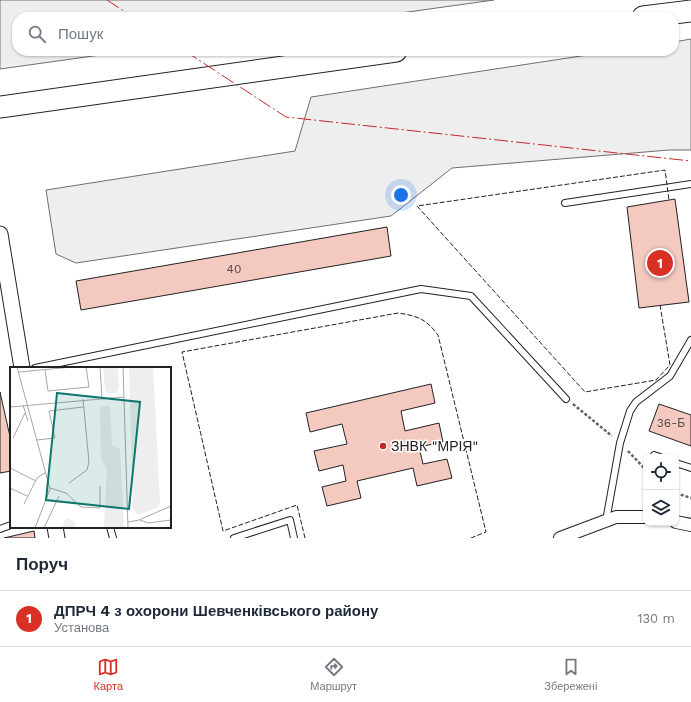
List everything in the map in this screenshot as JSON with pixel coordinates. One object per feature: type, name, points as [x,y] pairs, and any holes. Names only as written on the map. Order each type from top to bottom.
[{"type":"highway","points":[[679,12],[691,11]]},
{"type":"highway","points":[[0,107],[361,56]]},
{"type":"street","points":[[1,242],[22,367]]},
{"type":"street","points":[[560,538],[616,517],[643,517]]},
{"type":"street","points":[[679,523],[691,525]]},
{"type":"street","points":[[55,528],[57,538]]},
{"type":"lane","points":[[565,203],[691,184]]},
{"type":"lane","points":[[40,367],[421,288],[471,296],[566,399]]},
{"type":"lane","points":[[606,521],[620,443],[630,411],[636,402],[670,376],[691,340]]},
{"type":"lane","points":[[70,361],[72,367]]},
{"type":"lane","points":[[679,464],[691,468]]},
{"type":"lane","points":[[234,538],[290,520],[294,538]]},
{"type":"lane","points":[[0,528],[10,525]]},
{"type":"lane","points":[[110,528],[113,538]]},
{"type":"path","points":[[566,399],[620,443],[643,467]]},
{"type":"path","points":[[679,493],[691,498]]},
{"type":"shaded area","points":[[0,0],[494,0],[408,12],[12,12],[12,56],[93,56],[0,69]]},
{"type":"shaded area","points":[[691,39],[691,150],[669,150],[452,168],[391,216],[76,263],[56,254],[46,190],[295,151],[311,97],[581,56],[679,56],[679,41]]},
{"type":"building","points":[[675,199],[689,302],[639,308],[627,207]]},
{"type":"building","points":[[387,227],[391,256],[81,310],[76,281]]},
{"type":"building","name":"ЗНВК \"МРІЯ\"","points":[[431,384],[435,403],[401,411],[405,431],[439,423],[443,442],[419,447],[423,464],[447,459],[452,478],[417,486],[413,468],[357,481],[361,498],[327,506],[322,487],[346,481],[343,465],[319,471],[314,451],[347,444],[342,424],[310,432],[306,413]]},
{"type":"building","points":[[0,392],[10,437],[10,471],[0,473]]},
{"type":"building","points":[[659,404],[691,415],[691,446],[649,431]]},
{"type":"building","points":[[34,531],[35,538],[4,538]]},
{"type":"fence","points":[[660,305],[670,365],[656,380],[585,392],[417,206],[665,170],[669,200]]},
{"type":"fence","points":[[305,538],[297,505],[223,531],[182,352],[398,313],[411,315],[421,319],[430,325],[438,335],[486,532],[471,538]]},
{"type":"power","points":[[107,0],[125,12]]},
{"type":"power","points":[[193,56],[286,117],[691,161]]},
{"type":"place","name":"ДПРЧ 4 з охорони Шевченківського району","points":[[660,263]]},
{"type":"place","name":"ЗНВК \"МРІЯ\"","points":[[383,446]]}]
